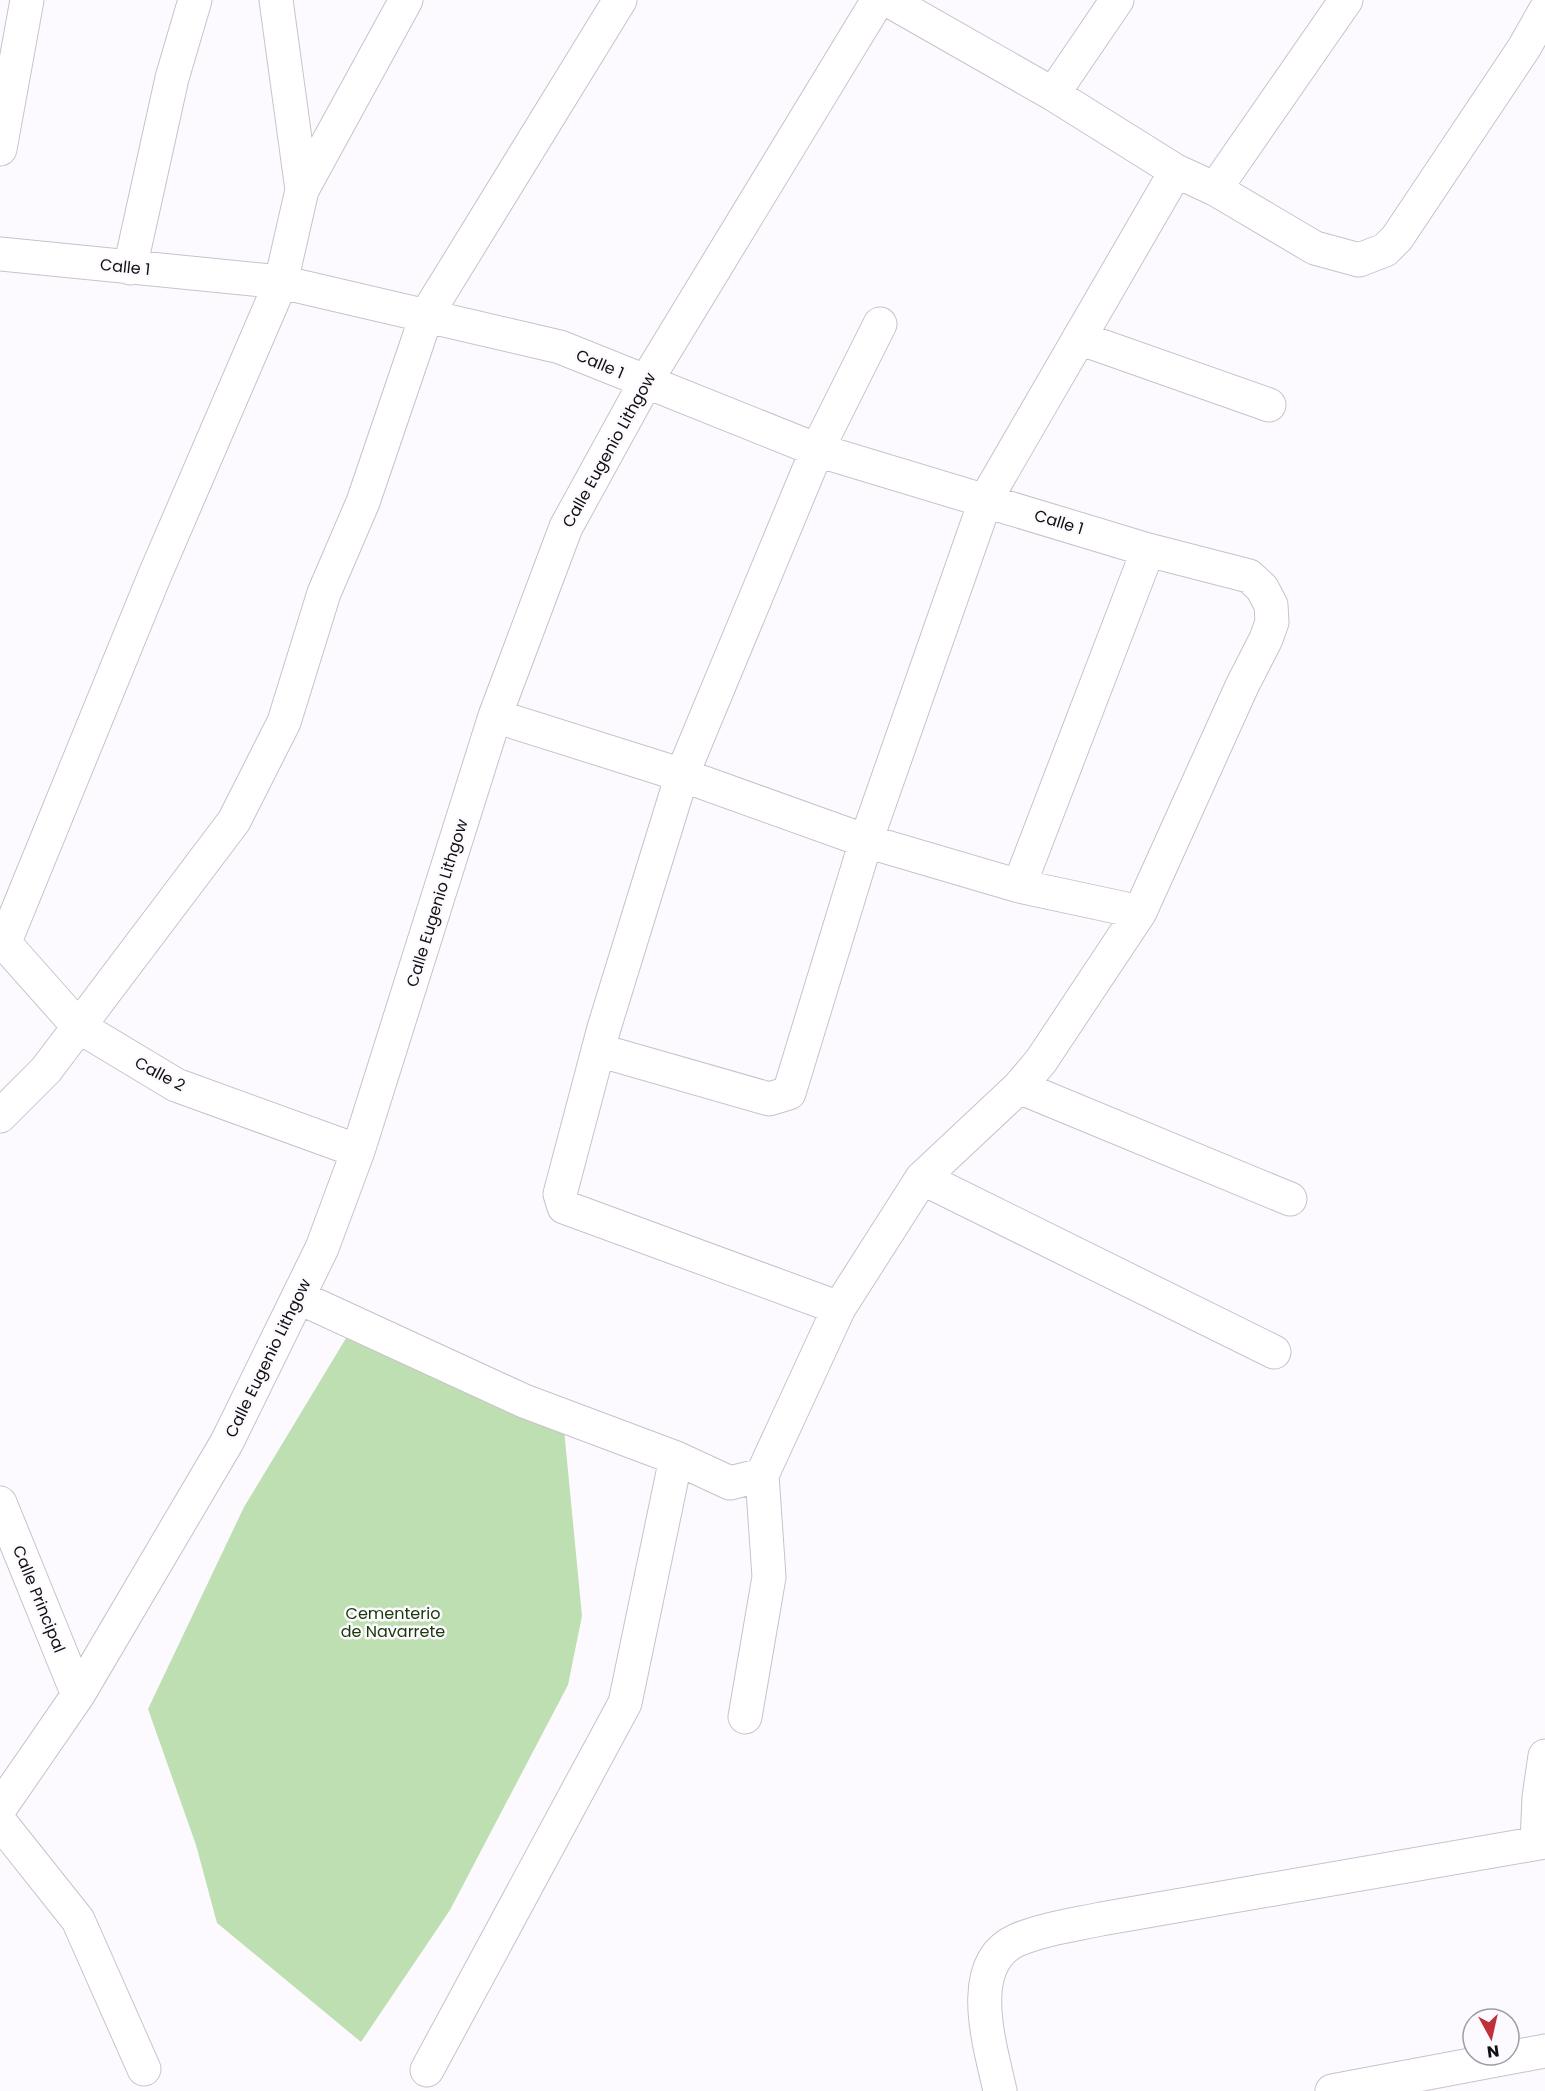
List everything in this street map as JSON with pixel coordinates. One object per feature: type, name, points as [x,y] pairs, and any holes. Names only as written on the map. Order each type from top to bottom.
[{"type":"street","points":[[0,149],[27,0]]},
{"type":"street","points":[[130,268],[172,78],[195,0]]},
{"type":"street","points":[[276,0],[302,190]]},
{"type":"street","points":[[2,941],[154,577],[281,282],[302,190],[406,0]]},
{"type":"street","points":[[0,1116],[46,1070],[234,821],[284,722],[324,593],[363,502],[427,314],[620,0]]},
{"type":"street","name":"Calle Eugenio Lithgow","points":[[0,1808],[78,1695],[227,1442],[322,1248],[358,1151],[495,716],[566,527],[645,383],[878,0]]},
{"type":"street","points":[[888,0],[1053,94],[1176,171],[1215,189],[1315,248],[1359,260],[1385,250],[1404,228],[1524,48],[1545,11]]},
{"type":"street","points":[[1053,94],[1117,0]]},
{"type":"street","points":[[1215,189],[1346,0]]},
{"type":"street","points":[[598,1050],[769,1099],[789,1093],[866,841],[986,499],[1176,171]]},
{"type":"street","name":"Calle 1","points":[[0,254],[281,282],[427,314],[560,347],[817,450],[986,499],[1148,550],[1249,576],[1262,588],[1271,605],[1272,622],[1140,912]]},
{"type":"street","points":[[839,1308],[564,1207],[560,1194],[598,1050],[682,775],[817,450],[880,324]]},
{"type":"street","points":[[1079,338],[1269,405]]},
{"type":"street","points":[[1019,886],[1148,550]]},
{"type":"street","points":[[495,716],[682,775],[866,841],[1019,886],[1140,912],[1041,1061],[1019,1087],[922,1178],[839,1308],[762,1475],[770,1576],[745,1717]]},
{"type":"street","name":"Calle 2","points":[[2,941],[78,1026],[176,1085],[358,1151]]},
{"type":"street","points":[[1019,1087],[1290,1199]]},
{"type":"street","points":[[922,1178],[1274,1352]]},
{"type":"street","points":[[298,1297],[524,1401],[676,1458],[730,1483],[762,1475]]},
{"type":"street","points":[[427,2070],[625,1703],[676,1458]]},
{"type":"street","name":"Calle Principal","points":[[0,1503],[78,1695]]},
{"type":"street","points":[[1000,2091],[985,2011],[985,1985],[992,1959],[1015,1941],[1101,1919],[1541,1842],[1539,1797],[1545,1756]]},
{"type":"street","points":[[0,1822],[78,1920],[144,2070]]},
{"type":"street","points":[[1332,2091],[1545,2051]]},
{"type":"green space","name":"Cementerio de Navarrete","points":[[360,1315],[561,1398],[582,1616],[568,1685],[450,1910],[361,2042],[217,1923],[196,1845],[148,1709],[244,1507]]}]
